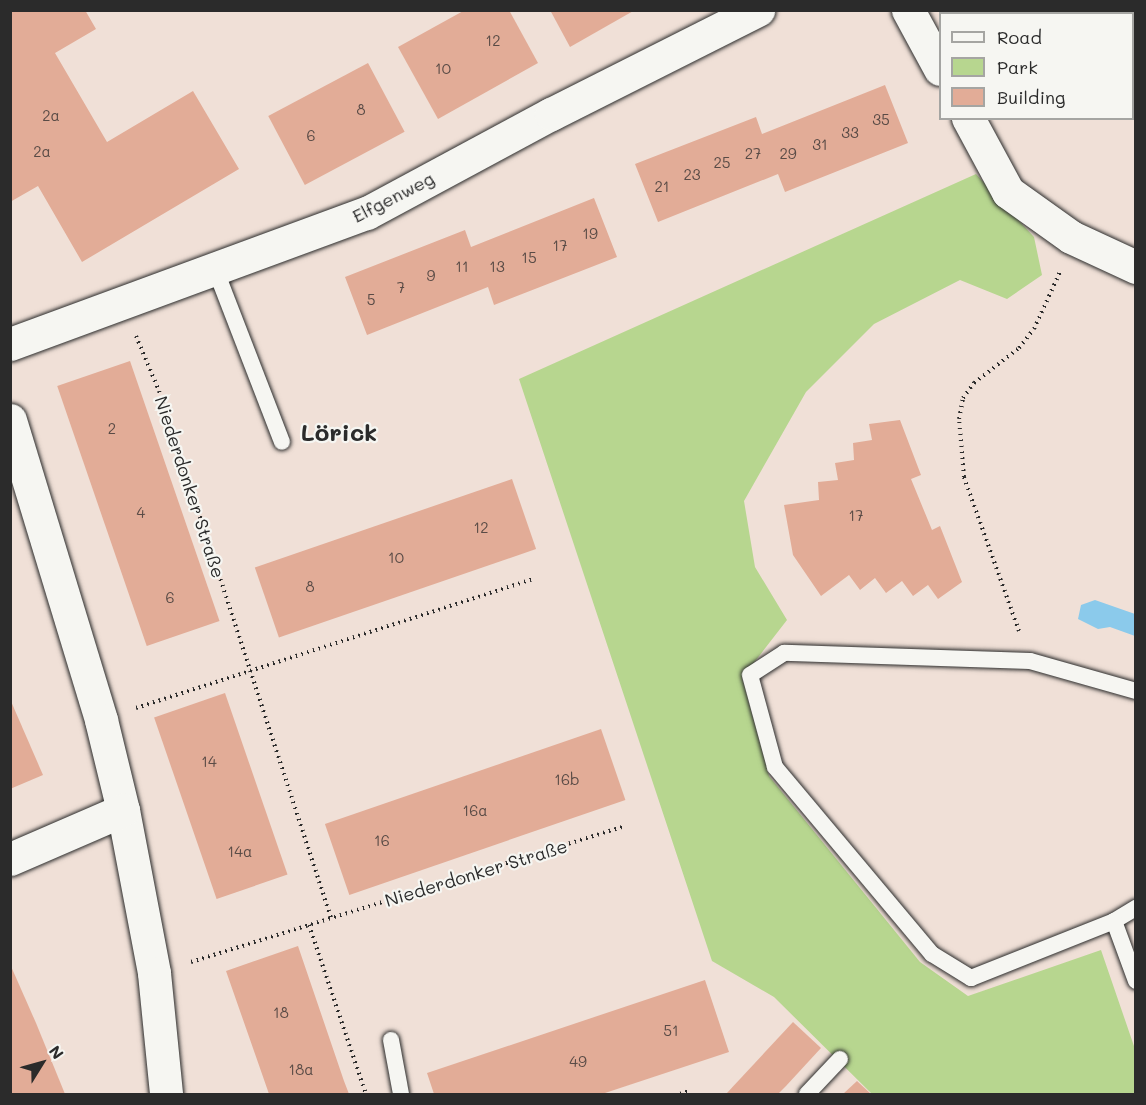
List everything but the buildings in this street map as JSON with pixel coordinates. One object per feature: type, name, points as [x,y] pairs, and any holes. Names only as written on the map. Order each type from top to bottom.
[{"type":"street","name":"Elfgenweg","points":[[10,344],[216,271],[367,213],[551,114],[758,10]]},
{"type":"street","points":[[908,10],[939,67]]},
{"type":"street","points":[[969,120],[1008,192],[1071,237],[1136,267]]},
{"type":"street","points":[[10,420],[101,720],[123,810],[154,974],[166,1095]]},
{"type":"street","points":[[10,859],[123,810]]},
{"type":"lane","points":[[216,271],[282,442]]},
{"type":"lane","points":[[1136,691],[1030,661],[784,653],[750,675],[776,767],[932,954],[972,978],[1114,921],[1136,908]]},
{"type":"lane","points":[[1114,921],[1136,981]]},
{"type":"lane","points":[[391,1040],[401,1095]]},
{"type":"lane","points":[[807,1095],[840,1059]]},
{"type":"path","points":[[1030,661],[964,477],[958,419],[963,398],[974,383],[1018,348],[1044,313],[1071,237]]},
{"type":"path","name":"Niederdonker Straße","points":[[124,304],[159,392],[331,918]]},
{"type":"path","points":[[101,720],[533,579]]},
{"type":"path","name":"Niederdonker Straße","points":[[154,974],[622,827]]},
{"type":"path","points":[[309,925],[366,1095]]},
{"type":"path","points":[[680,1095],[689,1091]]},
{"type":"green space","points":[[976,174],[1034,237],[1042,275],[1007,299],[960,280],[874,324],[806,392],[744,501],[755,567],[787,620],[742,678],[769,776],[920,962],[968,996],[1101,950],[1135,1049],[1135,1094],[872,1094],[774,997],[712,961],[519,379]]},
{"type":"water","points":[[1095,600],[1135,614],[1135,636],[1110,627],[1098,629],[1078,619],[1081,605]]},
{"type":"district","name":"Lörick","points":[[339,432]]}]
